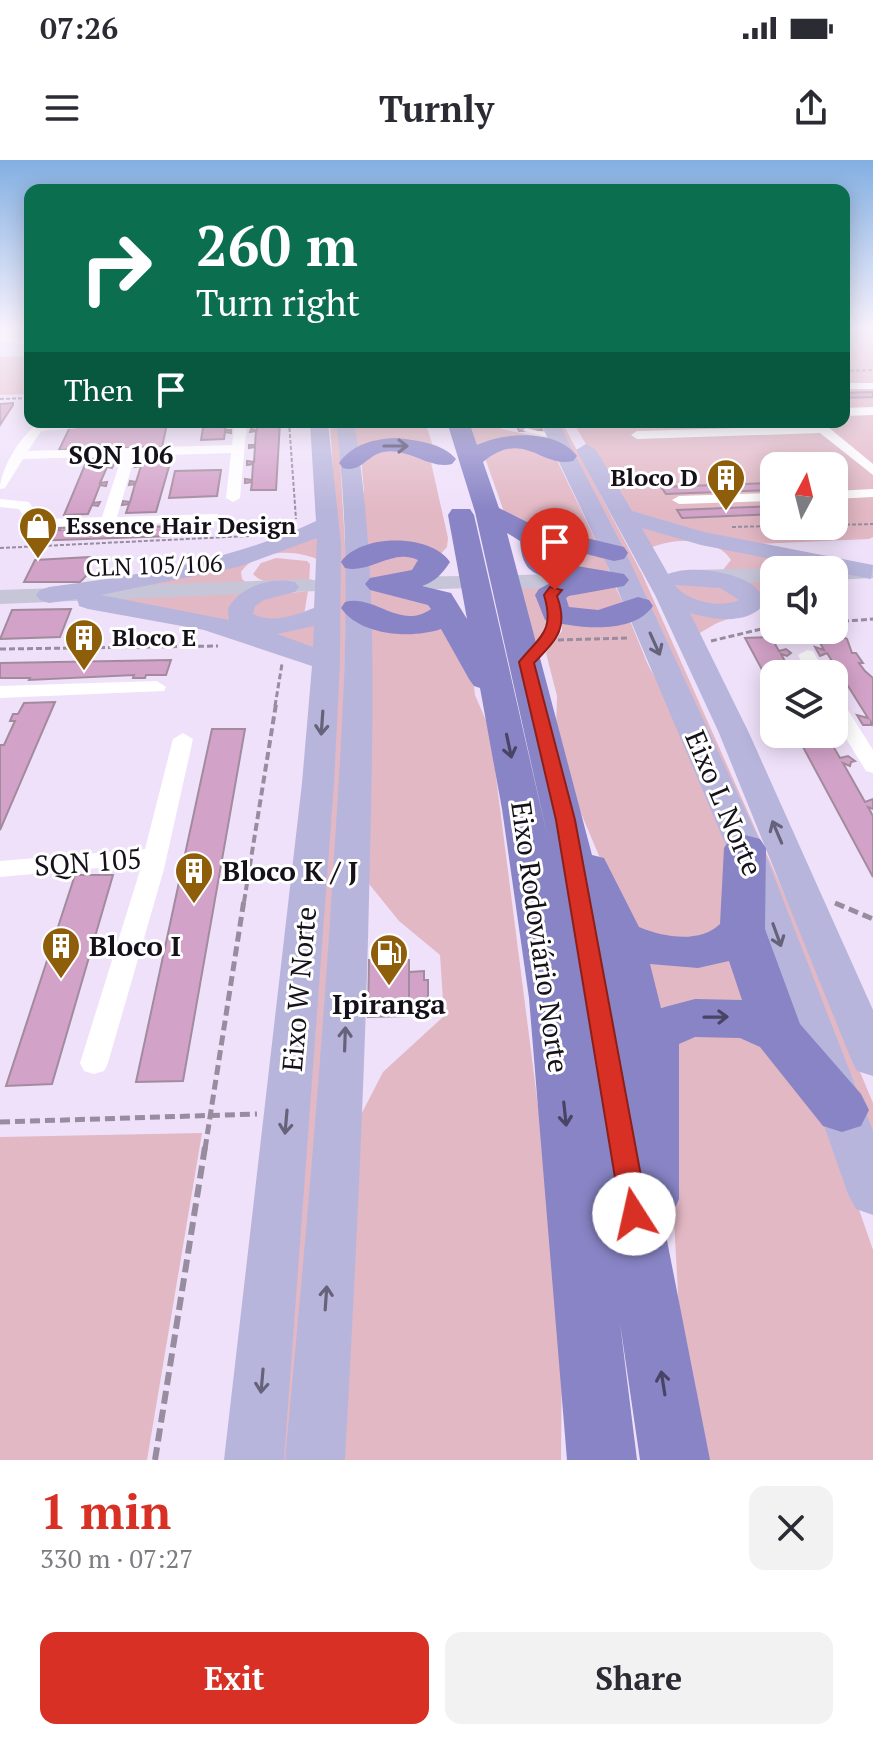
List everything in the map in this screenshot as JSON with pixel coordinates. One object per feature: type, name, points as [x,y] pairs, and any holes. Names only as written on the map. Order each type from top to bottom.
[{"type":"highway","name":"Eixo Rodoviário Norte","points":[[438,428],[463,535],[535,654],[650,1299],[675,1460]]},
{"type":"highway","name":"Eixo Rodoviário Norte","points":[[460,428],[472,459],[463,535]]},
{"type":"highway","points":[[472,459],[481,450],[494,445],[515,442],[548,446],[554,433]]},
{"type":"highway","points":[[351,463],[367,450],[393,445],[421,448],[444,459]]},
{"type":"highway","points":[[338,587],[421,577],[463,535],[529,534],[536,561],[547,569],[622,566]]},
{"type":"highway","points":[[535,654],[551,603],[550,595],[555,590],[622,566]]},
{"type":"highway","points":[[338,587],[370,617],[405,625],[433,621],[446,613],[535,654]]},
{"type":"highway","points":[[535,654],[576,619],[602,620],[658,599]]},
{"type":"highway","name":"Eixo Rodoviário Norte","points":[[535,654],[522,809],[553,998],[602,1460]]},
{"type":"highway","points":[[565,820],[621,938],[640,1024],[654,1037]]},
{"type":"highway","points":[[745,848],[742,929],[778,1033],[842,1110]]},
{"type":"highway","points":[[621,938],[655,950],[707,950],[725,945],[742,929]]},
{"type":"highway","points":[[650,1299],[650,1090],[654,1037],[666,1025],[695,1018],[745,1019],[778,1033]]},
{"type":"highway","points":[[583,1460],[592,1368]]},
{"type":"main road","name":"Eixo W Norte","points":[[315,1460],[343,1080],[355,791],[338,587],[312,532],[319,428]]},
{"type":"main road","name":"Eixo W Norte","points":[[254,1460],[326,662],[338,587],[351,463],[346,428]]},
{"type":"main road","name":"Eixo L Norte","points":[[554,433],[624,516],[622,566]]},
{"type":"main road","name":"Eixo L Norte","points":[[554,433],[622,566],[658,599],[701,647],[734,733],[873,1059]]},
{"type":"main road","points":[[624,516],[701,538],[872,572]]},
{"type":"main road","points":[[48,595],[114,587],[227,561],[312,532]]},
{"type":"main road","points":[[622,566],[679,544],[708,549],[717,556],[719,561],[710,569],[658,599]]},
{"type":"main road","points":[[848,581],[872,572]]},
{"type":"main road","points":[[48,595],[145,608],[257,635],[326,662]]},
{"type":"main road","name":"Eixo L Norte","points":[[658,599],[745,848],[873,1194]]},
{"type":"main road","points":[[701,647],[711,632],[760,613]]},
{"type":"street","points":[[850,412],[873,411]]},
{"type":"street","points":[[0,485],[37,428]]},
{"type":"street","points":[[233,498],[241,428]]},
{"type":"street","points":[[658,428],[662,434]]},
{"type":"street","points":[[637,435],[709,428]]},
{"type":"street","points":[[823,428],[873,471]]},
{"type":"street","points":[[22,455],[239,449]]},
{"type":"street","points":[[108,521],[130,452]]},
{"type":"street","points":[[848,494],[873,493]]},
{"type":"street","points":[[679,500],[760,497]]},
{"type":"street","points":[[0,503],[24,505],[32,519],[40,522],[217,518]]},
{"type":"street","points":[[518,582],[622,566]]},
{"type":"street","points":[[848,573],[872,572]]},
{"type":"street","points":[[658,599],[760,578]]},
{"type":"street","name":"CLN 105/106","points":[[0,597],[462,583]]},
{"type":"street","points":[[807,655],[810,660]]},
{"type":"street","points":[[0,692],[157,687]]},
{"type":"street","points":[[848,726],[873,767]]},
{"type":"street","name":"SQN 105","points":[[94,1063],[158,844],[183,739]]},
{"type":"street","name":"SQN 105","points":[[0,869],[158,844]]},
{"type":"path","points":[[0,399],[24,398]]},
{"type":"path","points":[[290,428],[312,532]]},
{"type":"path","points":[[848,525],[873,524]]},
{"type":"path","points":[[535,654],[658,599]]},
{"type":"path","points":[[848,621],[873,619]]},
{"type":"path","points":[[701,647],[760,630]]},
{"type":"path","points":[[0,649],[222,646]]},
{"type":"path","points":[[155,1460],[283,661]]},
{"type":"path","points":[[0,1122],[287,1114]]},
{"type":"shaded area","points":[[0,390],[24,390],[24,394],[0,395]]},
{"type":"shaded area","points":[[850,390],[873,390],[873,537],[848,540],[848,452],[760,452],[760,540],[847,540],[757,544],[628,516],[577,428],[850,428]]},
{"type":"shaded area","points":[[330,428],[338,428],[347,581],[342,754],[294,1460],[268,1460],[334,491]]},
{"type":"shaded area","points":[[350,428],[427,428],[434,449],[353,452]]},
{"type":"shaded area","points":[[468,428],[500,428],[550,439],[476,449]]},
{"type":"shaded area","points":[[558,428],[565,428],[642,574],[803,936],[873,1103],[873,1159]]},
{"type":"shaded area","points":[[501,445],[553,452],[598,545],[541,545],[505,515],[484,455]]},
{"type":"shaded area","points":[[378,448],[430,458],[448,538],[447,547],[438,557],[366,553],[359,502],[364,491],[361,458]]},
{"type":"shaded area","points":[[632,520],[790,556],[760,556],[760,570],[722,571],[731,560],[715,546],[680,541],[648,549]]},
{"type":"shaded area","points":[[321,530],[321,561],[301,554],[267,555],[257,558],[241,572],[242,579],[247,583],[107,590]]},
{"type":"shaded area","points":[[554,546],[604,553],[610,574],[560,570],[540,553]]},
{"type":"shaded area","points":[[421,555],[426,568],[366,582],[368,560]]},
{"type":"shaded area","points":[[276,558],[307,561],[310,564],[309,584],[272,583],[253,574],[261,563]]},
{"type":"shaded area","points":[[760,579],[760,607],[717,623],[691,638],[676,606],[744,611],[736,582]]},
{"type":"shaded area","points":[[671,580],[717,583],[741,599],[736,605],[688,603]]},
{"type":"shaded area","points":[[566,583],[548,616],[547,631],[535,647],[518,585]]},
{"type":"shaded area","points":[[614,584],[623,603],[578,616],[555,600]]},
{"type":"shaded area","points":[[367,590],[403,592],[434,601],[430,620],[371,614]]},
{"type":"shaded area","points":[[308,591],[304,615],[262,623],[245,607],[262,596]]},
{"type":"shaded area","points":[[252,592],[238,620],[317,619],[316,652],[98,598]]},
{"type":"shaded area","points":[[628,616],[648,665],[674,711],[729,849],[728,911],[715,936],[650,939],[624,915],[567,780],[556,730],[557,696],[546,653],[562,631],[562,618]]},
{"type":"shaded area","points":[[364,620],[437,622],[472,669],[475,695],[490,730],[556,1247],[562,1340],[561,1460],[334,1460],[351,1134],[383,1072],[444,1016],[440,955],[399,921],[361,874]]},
{"type":"shaded area","points":[[738,955],[756,1004],[650,1008],[637,958]]},
{"type":"shaded area","points":[[743,1025],[833,1134],[873,1250],[873,1460],[703,1460],[680,1330],[664,1036]]},
{"type":"shaded area","points":[[202,1133],[147,1460],[0,1460],[0,1137]]},
{"type":"building","points":[[873,392],[873,397],[850,398],[850,393]]},
{"type":"building","points":[[0,404],[13,405],[0,425]]},
{"type":"building","points":[[70,428],[166,428],[162,447],[59,450]]},
{"type":"building","points":[[203,428],[231,430],[231,433],[225,432],[224,439],[201,440]]},
{"type":"building","points":[[280,428],[276,490],[251,490],[252,482],[245,483],[245,479],[252,480],[253,464],[247,465],[247,461],[254,462],[255,447],[249,448],[249,445],[255,445],[256,431],[250,432],[251,429]]},
{"type":"building","points":[[518,428],[542,430],[519,431]]},
{"type":"building","points":[[144,456],[172,456],[156,512],[126,513],[129,504],[122,505],[123,501],[130,502],[135,484],[129,485],[130,481],[136,482],[141,466],[135,467],[136,463],[141,464]]},
{"type":"building","points":[[110,457],[107,465],[114,464],[112,468],[107,467],[100,483],[107,482],[106,486],[100,485],[93,503],[100,502],[98,506],[92,505],[88,514],[64,515],[87,460]]},
{"type":"building","points":[[221,470],[217,496],[169,498],[175,471]]},
{"type":"building","points":[[760,483],[760,491],[666,494],[661,487]]},
{"type":"building","name":"Bloco D","points":[[760,507],[760,515],[682,518],[677,510]]},
{"type":"building","points":[[181,523],[177,526],[203,525],[201,535],[30,541],[35,531],[60,530],[58,528],[126,525],[122,528]]},
{"type":"building","points":[[93,558],[87,575],[80,582],[24,582],[35,560]]},
{"type":"building","points":[[71,609],[60,637],[0,639],[12,610]]},
{"type":"building","points":[[760,637],[760,644],[775,644],[779,651],[786,649],[791,653],[787,656],[781,654],[784,660],[760,660],[760,666],[745,638]]},
{"type":"building","points":[[848,642],[852,653],[856,653],[863,663],[859,663],[873,678],[873,725],[871,722],[871,725],[863,725],[857,715],[868,718],[848,686],[848,660],[831,660],[827,653],[820,656],[815,647],[824,650],[821,644]]},
{"type":"building","name":"Bloco E","points":[[171,660],[166,675],[146,675],[145,678],[133,678],[134,675],[29,680],[0,678],[0,663]]},
{"type":"building","points":[[55,702],[0,830],[0,745],[4,745],[15,721],[10,721],[13,714],[18,714],[24,703]]},
{"type":"building","name":"Bloco K / J","points":[[212,729],[245,729],[183,1081],[136,1082]]},
{"type":"building","points":[[804,748],[834,748],[840,758],[848,756],[855,761],[850,766],[843,763],[865,802],[873,799],[873,809],[868,807],[873,816],[873,877]]},
{"type":"building","name":"Bloco I","points":[[75,875],[113,875],[52,1084],[6,1086]]},
{"type":"building","name":"Ipiranga","points":[[369,960],[409,960],[409,1016],[368,1017]]},
{"type":"building","points":[[424,971],[424,980],[428,980],[428,1002],[409,1002],[409,972]]},
{"type":"place","name":"Bloco D","points":[[726,512]]},
{"type":"place","name":"Essence Hair Design","points":[[38,560]]},
{"type":"place","name":"Bloco E","points":[[84,672]]},
{"type":"place","name":"Bloco K / J","points":[[194,905]]},
{"type":"place","name":"Bloco I","points":[[61,980]]},
{"type":"place","name":"Ipiranga","points":[[389,987]]},
{"type":"district","name":"SQN 106","points":[[121,455]]},
{"type":"route","points":[[555,590],[550,595],[556,613],[551,636],[541,650],[526,662],[565,820],[634,1214]]}]
